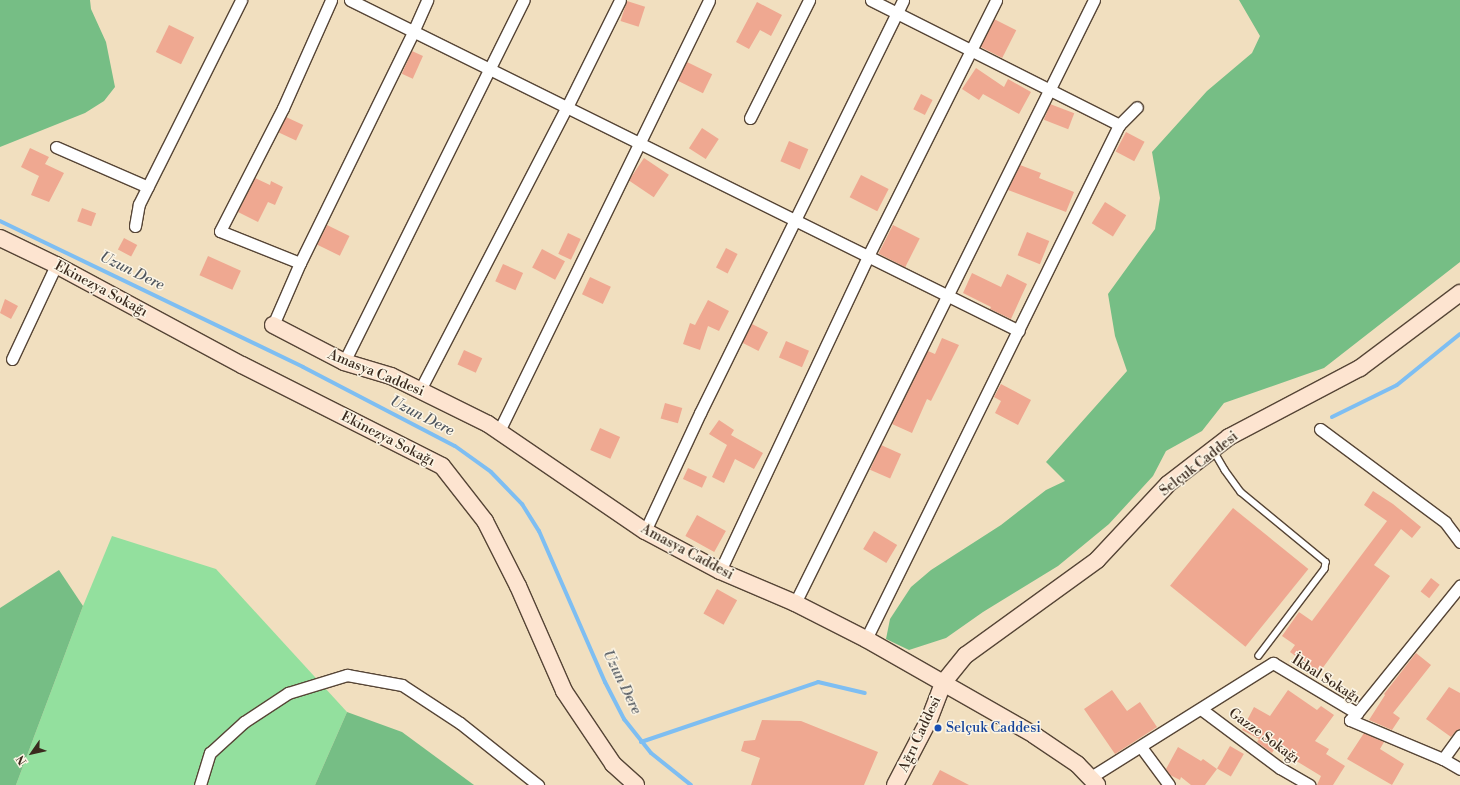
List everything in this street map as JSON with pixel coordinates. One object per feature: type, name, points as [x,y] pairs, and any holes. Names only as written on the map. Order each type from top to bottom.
[{"type":"street","points":[[135,226],[139,204],[241,0]]},
{"type":"street","points":[[300,263],[220,230],[283,108],[331,0]]},
{"type":"street","points":[[350,0],[1019,331]]},
{"type":"street","points":[[274,325],[300,263],[413,32],[427,0]]},
{"type":"street","points":[[344,362],[524,0]]},
{"type":"street","points":[[420,390],[567,107],[620,0]]},
{"type":"street","points":[[499,431],[709,0]]},
{"type":"street","points":[[750,118],[809,0]]},
{"type":"street","points":[[871,0],[1120,125]]},
{"type":"street","points":[[645,532],[700,414],[903,0]]},
{"type":"street","points":[[720,571],[868,256],[996,0]]},
{"type":"street","points":[[795,603],[1094,0]]},
{"type":"street","points":[[866,639],[1120,125],[1137,107]]},
{"type":"street","points":[[56,147],[148,187]]},
{"type":"street","name":"Ekinezya Sokağı","points":[[0,238],[56,265],[242,365],[442,466],[485,521],[518,586],[564,692],[613,764],[636,785]]},
{"type":"street","points":[[12,359],[56,265]]},
{"type":"street","name":"Selçuk Caddesi","points":[[944,683],[966,655],[1097,560],[1168,484],[1229,437],[1360,368],[1460,293]]},
{"type":"street","name":"Amasya Caddesi","points":[[274,325],[344,362],[391,376],[499,431],[645,532],[720,571],[795,603],[866,639],[1034,735],[1077,764],[1094,781]]},
{"type":"street","points":[[1320,429],[1445,522],[1460,542]]},
{"type":"street","points":[[1356,713],[1460,586]]},
{"type":"street","name":"İkbal Sokağı","points":[[1094,781],[1141,747],[1273,663],[1356,713],[1350,720],[1443,759],[1460,769]]},
{"type":"street","points":[[200,785],[210,753],[244,722],[288,694],[347,675],[402,685],[460,723],[538,785]]},
{"type":"street","name":"Ağrı Caddesi","points":[[895,785],[929,720],[944,683]]},
{"type":"street","name":"Gazze Sokağı","points":[[1202,709],[1280,768],[1310,785]]},
{"type":"street","points":[[1443,759],[1460,736]]},
{"type":"street","points":[[1141,747],[1169,785]]},
{"type":"lane","points":[[1213,450],[1241,492],[1326,562],[1325,569],[1259,656]]},
{"type":"green space","points":[[0,0],[90,0],[91,9],[106,42],[115,87],[104,101],[85,113],[0,147]]},
{"type":"green space","points":[[1239,0],[1460,0],[1460,262],[1324,368],[1224,403],[1202,431],[1166,451],[1153,476],[1109,524],[1058,566],[983,612],[946,638],[909,650],[886,639],[890,619],[911,587],[931,570],[1001,525],[1046,490],[1065,481],[1046,462],[1127,371],[1115,336],[1108,294],[1155,229],[1160,198],[1152,152],[1207,91],[1252,53],[1260,36]]},
{"type":"green space","points":[[112,536],[216,569],[347,712],[315,785],[16,785],[83,606]]},
{"type":"green space","points":[[59,570],[83,606],[16,785],[0,785],[0,608]]},
{"type":"green space","points":[[347,712],[402,732],[474,785],[315,785]]},
{"type":"building","points":[[627,1],[645,7],[639,27],[621,21]]},
{"type":"building","points":[[757,2],[782,15],[771,36],[760,30],[749,49],[736,42]]},
{"type":"building","points":[[994,19],[1016,30],[1002,58],[980,47]]},
{"type":"building","points":[[169,25],[194,37],[181,64],[156,52]]},
{"type":"building","points":[[412,51],[423,56],[413,79],[402,74]]},
{"type":"building","points":[[687,62],[712,74],[703,93],[678,81]]},
{"type":"building","points":[[976,68],[1004,87],[1008,79],[1031,92],[1019,114],[983,94],[979,100],[962,89]]},
{"type":"building","points":[[921,94],[933,100],[925,115],[913,109]]},
{"type":"building","points":[[1050,104],[1074,113],[1068,129],[1044,120]]},
{"type":"building","points":[[286,117],[303,125],[296,140],[279,132]]},
{"type":"building","points":[[702,128],[719,139],[706,159],[689,148]]},
{"type":"building","points":[[1126,132],[1145,142],[1134,161],[1116,151]]},
{"type":"building","points":[[789,141],[808,149],[800,169],[780,161]]},
{"type":"building","points":[[30,148],[49,157],[45,164],[64,173],[49,202],[31,195],[39,176],[21,167]]},
{"type":"building","points":[[644,158],[669,175],[654,197],[629,180]]},
{"type":"building","points":[[1020,165],[1041,173],[1039,178],[1074,192],[1066,212],[1008,190]]},
{"type":"building","points":[[861,175],[889,189],[877,211],[850,197]]},
{"type":"building","points":[[255,178],[270,185],[271,181],[283,187],[275,205],[268,202],[258,222],[238,212]]},
{"type":"building","points":[[1105,202],[1126,215],[1113,236],[1092,223]]},
{"type":"building","points":[[82,208],[96,213],[91,226],[77,221]]},
{"type":"building","points":[[327,225],[349,236],[340,256],[317,245]]},
{"type":"building","points":[[893,225],[920,239],[905,267],[878,254]]},
{"type":"building","points":[[1027,232],[1049,241],[1040,264],[1018,255]]},
{"type":"building","points":[[568,233],[581,239],[571,260],[558,254]]},
{"type":"building","points":[[124,238],[137,245],[131,257],[118,249]]},
{"type":"building","points":[[726,248],[738,254],[728,274],[716,268]]},
{"type":"building","points":[[542,249],[565,261],[555,280],[532,268]]},
{"type":"building","points":[[208,256],[241,271],[232,290],[199,275]]},
{"type":"building","points":[[503,264],[523,273],[515,290],[495,281]]},
{"type":"building","points":[[972,273],[1001,287],[1007,274],[1027,284],[1011,319],[990,309],[991,307],[963,293]]},
{"type":"building","points":[[590,277],[611,287],[603,304],[582,294]]},
{"type":"building","points":[[5,299],[18,306],[11,319],[0,313]]},
{"type":"building","points":[[708,300],[729,311],[719,331],[708,326],[700,350],[683,344],[690,323],[695,325]]},
{"type":"building","points":[[752,324],[768,332],[759,351],[742,343]]},
{"type":"building","points":[[942,338],[959,345],[931,401],[927,399],[912,433],[892,424],[928,351],[935,354]]},
{"type":"building","points":[[786,341],[809,351],[802,367],[779,358]]},
{"type":"building","points":[[464,350],[482,358],[476,373],[457,365]]},
{"type":"building","points":[[1001,384],[1031,400],[1018,425],[995,413],[1001,401],[994,397]]},
{"type":"building","points":[[665,403],[682,408],[678,423],[661,418]]},
{"type":"building","points":[[719,420],[734,430],[731,435],[763,453],[754,469],[735,459],[724,483],[712,477],[727,445],[709,434]]},
{"type":"building","points":[[600,428],[620,437],[610,459],[590,450]]},
{"type":"building","points":[[881,445],[901,454],[890,479],[870,470]]},
{"type":"building","points":[[688,468],[707,477],[702,488],[683,479]]},
{"type":"building","points":[[1373,491],[1393,504],[1421,527],[1412,538],[1401,529],[1374,565],[1390,576],[1319,673],[1290,652],[1295,645],[1282,636],[1299,612],[1312,621],[1387,521],[1364,505]]},
{"type":"building","points":[[1233,508],[1308,569],[1245,647],[1170,586]]},
{"type":"building","points":[[697,515],[726,531],[714,552],[685,536]]},
{"type":"building","points":[[874,531],[897,545],[886,563],[863,549]]},
{"type":"building","points":[[1431,578],[1440,585],[1429,598],[1421,591]]},
{"type":"building","points":[[717,589],[737,600],[724,625],[703,613]]},
{"type":"building","points":[[1416,653],[1431,665],[1393,713],[1400,718],[1392,730],[1369,720],[1385,695],[1384,694]]},
{"type":"building","points":[[1449,687],[1460,693],[1460,729],[1451,737],[1426,719]]},
{"type":"building","points":[[1112,690],[1127,711],[1140,702],[1157,727],[1115,754],[1084,709]]},
{"type":"building","points":[[1288,690],[1317,710],[1321,706],[1334,715],[1315,741],[1329,749],[1326,754],[1345,766],[1333,785],[1317,785],[1321,776],[1275,748],[1272,753],[1257,742],[1259,739],[1242,730],[1254,707],[1270,716]]},
{"type":"building","points":[[762,720],[801,721],[878,752],[864,785],[751,785],[760,758],[741,751],[744,741],[755,740]]},
{"type":"building","points":[[1364,733],[1384,742],[1380,749],[1404,764],[1392,785],[1347,759]]},
{"type":"building","points":[[1230,746],[1244,754],[1231,777],[1217,769]]},
{"type":"building","points":[[1178,747],[1201,761],[1203,759],[1217,769],[1205,785],[1191,785],[1181,777],[1180,780],[1170,775],[1166,769]]},
{"type":"building","points":[[940,770],[969,785],[932,785]]},
{"type":"waterway","name":"Uzun Dere","points":[[0,221],[303,367],[455,446],[491,472],[522,504],[539,531],[605,682],[624,719],[651,753],[691,785]]},
{"type":"waterway","points":[[1332,417],[1397,385],[1460,334]]},
{"type":"waterway","points":[[641,742],[818,682],[865,693]]},
{"type":"place","name":"Selçuk Caddesi","points":[[938,728]]}]
